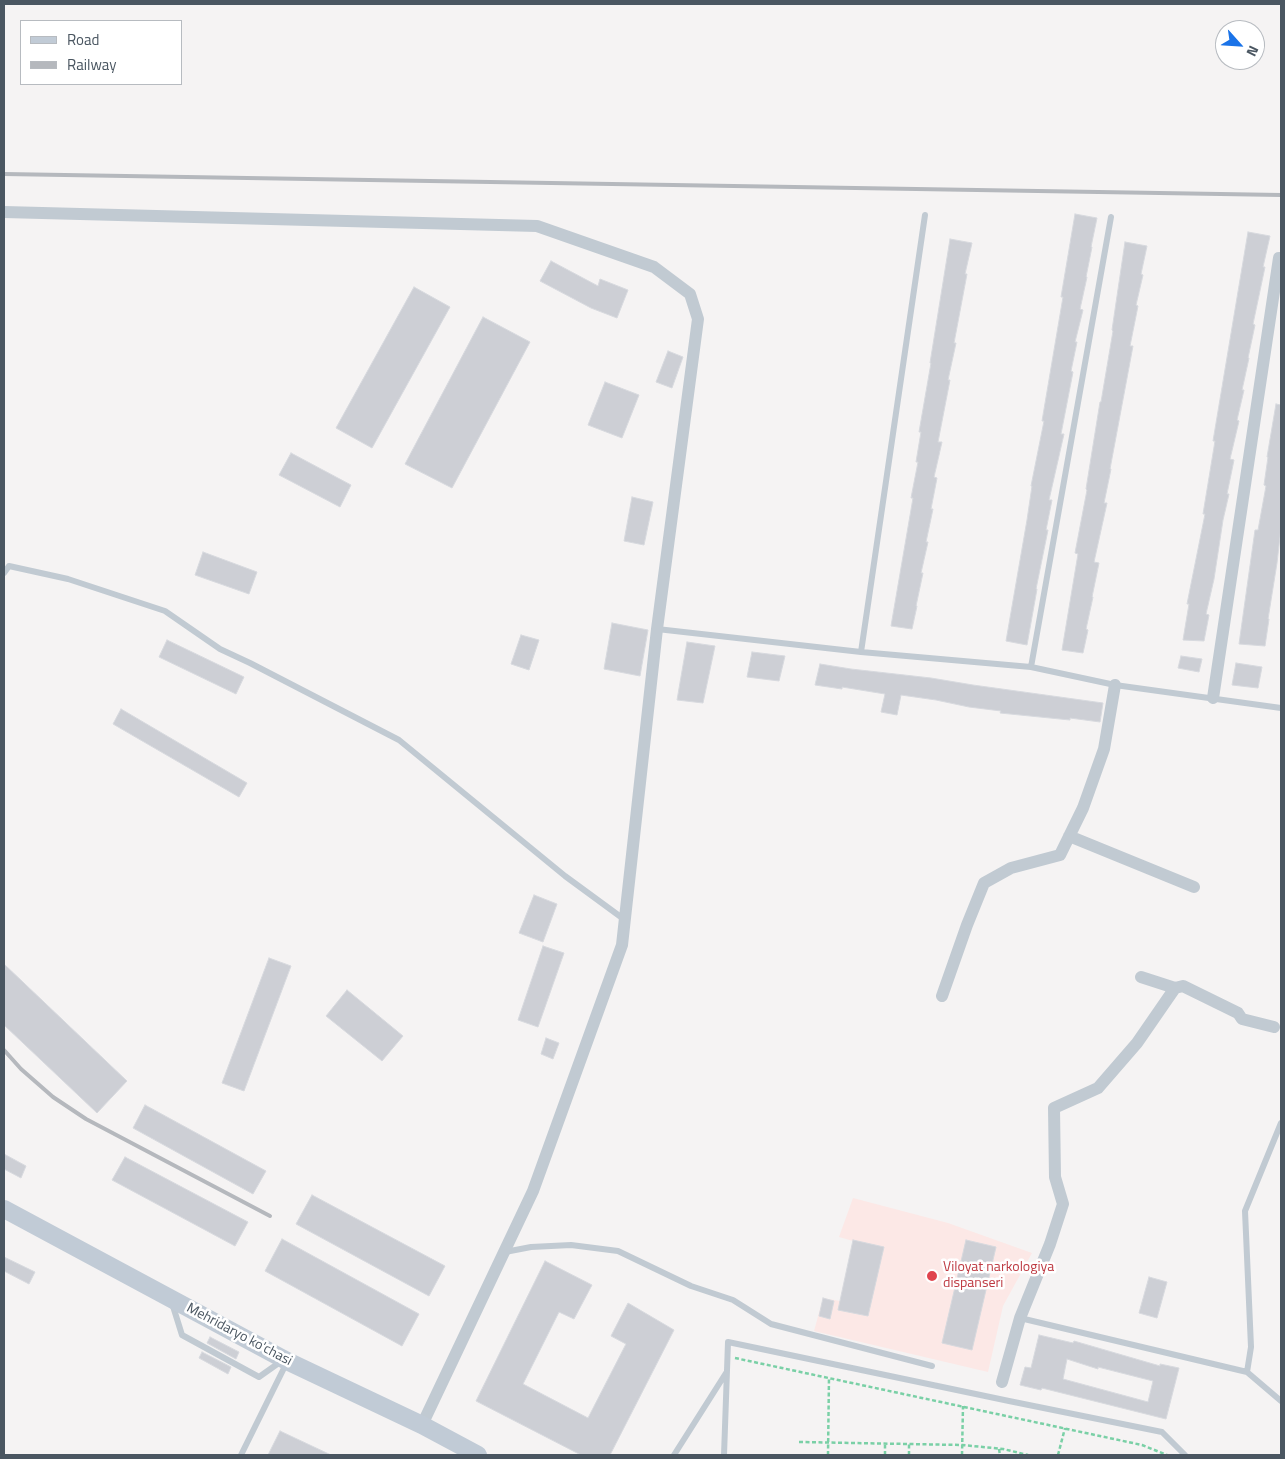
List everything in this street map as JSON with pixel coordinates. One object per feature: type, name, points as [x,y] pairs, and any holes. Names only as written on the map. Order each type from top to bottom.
[{"type":"main road","name":"Мehridaryo ko'chasi","points":[[4,1209],[286,1360],[422,1425],[478,1455]]},
{"type":"street","points":[[4,212],[537,226],[654,267],[690,294],[698,319],[657,629],[622,945],[537,1182],[422,1425]]},
{"type":"street","points":[[1213,698],[1279,258],[1281,258]]},
{"type":"street","points":[[942,996],[984,883],[1011,868],[1060,854],[1083,808],[1104,749],[1115,685]]},
{"type":"street","points":[[1069,836],[1194,887]]},
{"type":"street","points":[[1140,977],[1175,988],[1183,986],[1238,1012],[1242,1020],[1274,1027]]},
{"type":"street","points":[[1002,1382],[1020,1318],[1050,1244],[1063,1204],[1055,1177],[1054,1108],[1098,1088],[1137,1043],[1175,988]]},
{"type":"lane","points":[[861,652],[925,215]]},
{"type":"lane","points":[[1031,667],[1111,217]]},
{"type":"lane","points":[[4,573],[10,566],[68,579],[164,611],[220,650],[250,663],[399,740],[565,876],[626,921]]},
{"type":"lane","points":[[657,629],[861,652],[1031,667],[1115,685],[1281,708]]},
{"type":"lane","points":[[1247,1372],[1251,1347],[1245,1211],[1281,1123]]},
{"type":"lane","points":[[505,1252],[531,1247],[571,1245],[618,1251],[691,1286],[733,1300],[771,1324],[932,1366]]},
{"type":"lane","points":[[171,1298],[182,1335],[219,1356],[258,1377],[286,1360]]},
{"type":"lane","points":[[1020,1318],[1247,1372],[1281,1401]]},
{"type":"lane","points":[[724,1455],[728,1342],[1162,1432],[1185,1455]]},
{"type":"lane","points":[[241,1455],[286,1360]]},
{"type":"lane","points":[[674,1455],[727,1372]]},
{"type":"path","points":[[727,1356],[1142,1444],[1167,1455]]},
{"type":"path","points":[[828,1455],[829,1377]]},
{"type":"path","points":[[962,1455],[963,1406]]},
{"type":"path","points":[[1058,1455],[1065,1427]]},
{"type":"path","points":[[799,1442],[962,1445],[1028,1455]]},
{"type":"path","points":[[885,1443],[885,1455]]},
{"type":"path","points":[[909,1444],[909,1455]]},
{"type":"path","points":[[998,1449],[1000,1455]]},
{"type":"shaded area","name":"Viloyat narkologiya dispanseri","points":[[853,1198],[948,1223],[1032,1253],[1003,1306],[988,1372],[814,1331],[823,1298],[840,1301],[853,1241],[839,1237]]},
{"type":"building","points":[[1075,214],[1097,218],[1080,309],[1083,310],[1075,342],[1077,342],[1071,371],[1073,372],[1061,434],[1064,434],[1049,500],[1052,500],[1046,530],[1048,530],[1027,645],[1006,641],[1031,486],[1044,421],[1042,421]]},
{"type":"building","points":[[1248,232],[1270,236],[1253,324],[1255,325],[1237,420],[1239,421],[1230,459],[1234,460],[1227,494],[1229,494],[1206,614],[1209,615],[1204,641],[1183,640],[1189,604],[1187,604],[1205,514],[1203,514],[1215,441],[1213,441]]},
{"type":"building","points":[[950,239],[972,243],[965,274],[967,274],[954,343],[956,343],[938,442],[942,442],[934,477],[937,478],[931,509],[933,509],[912,629],[891,626],[913,498],[911,498],[918,462],[916,462],[921,432],[919,432]]},
{"type":"building","points":[[1125,242],[1147,246],[1130,346],[1133,346],[1104,503],[1107,503],[1094,562],[1099,563],[1083,653],[1062,650],[1078,554],[1075,553],[1113,331]]},
{"type":"building","points":[[551,261],[598,286],[600,279],[628,290],[617,318],[591,308],[540,281]]},
{"type":"building","points":[[414,287],[450,307],[372,448],[336,428]]},
{"type":"building","points":[[483,317],[530,342],[452,488],[405,464]]},
{"type":"building","points":[[668,351],[683,357],[672,388],[656,382]]},
{"type":"building","points":[[605,382],[639,395],[622,438],[588,425]]},
{"type":"building","points":[[1276,404],[1281,405],[1281,528],[1265,646],[1239,644],[1255,530],[1258,530],[1266,486],[1264,485],[1267,457]]},
{"type":"building","points":[[291,453],[351,485],[340,507],[279,475]]},
{"type":"building","points":[[632,497],[653,502],[644,545],[624,541]]},
{"type":"building","points":[[203,552],[257,572],[249,594],[195,575]]},
{"type":"building","points":[[612,623],[648,630],[640,676],[604,669]]},
{"type":"building","points":[[521,635],[539,640],[529,670],[511,664]]},
{"type":"building","points":[[167,640],[244,677],[236,694],[159,657]]},
{"type":"building","points":[[687,642],[715,646],[703,703],[677,700]]},
{"type":"building","points":[[752,652],[785,656],[779,681],[747,677]]},
{"type":"building","points":[[1181,656],[1202,659],[1199,672],[1178,668]]},
{"type":"building","points":[[1236,663],[1262,667],[1258,688],[1232,685]]},
{"type":"building","points":[[820,664],[1103,703],[1100,722],[1000,713],[1001,711],[901,695],[897,715],[881,712],[885,694],[815,685]]},
{"type":"building","points":[[121,709],[247,783],[239,797],[113,724]]},
{"type":"building","points":[[534,895],[557,904],[543,942],[519,933]]},
{"type":"building","points":[[543,946],[564,953],[538,1027],[518,1020]]},
{"type":"building","points":[[269,958],[291,966],[244,1091],[222,1083]]},
{"type":"building","points":[[4,964],[127,1081],[97,1113],[4,1025]]},
{"type":"building","points":[[347,990],[403,1036],[382,1061],[326,1016]]},
{"type":"building","points":[[546,1038],[559,1043],[553,1059],[541,1054]]},
{"type":"building","points":[[145,1105],[266,1171],[253,1194],[133,1128]]},
{"type":"building","points":[[4,1154],[26,1166],[21,1178],[4,1169]]},
{"type":"building","points":[[125,1157],[248,1222],[235,1246],[112,1180]]},
{"type":"building","points":[[312,1195],[445,1266],[429,1296],[296,1224]]},
{"type":"building","points":[[282,1239],[419,1314],[402,1346],[265,1271]]},
{"type":"building","points":[[853,1240],[884,1247],[868,1316],[838,1310]]},
{"type":"building","points":[[966,1240],[996,1247],[972,1350],[942,1343]]},
{"type":"building","points":[[4,1257],[35,1272],[29,1284],[4,1271]]},
{"type":"building","points":[[545,1261],[592,1285],[574,1319],[559,1312],[523,1384],[588,1418],[626,1344],[611,1336],[628,1303],[674,1330],[610,1455],[581,1455],[476,1401]]},
{"type":"building","points":[[1149,1277],[1167,1282],[1157,1318],[1139,1313]]},
{"type":"building","points":[[823,1298],[834,1301],[830,1319],[819,1316]]},
{"type":"building","points":[[1039,1335],[1073,1343],[1074,1341],[1160,1366],[1160,1364],[1179,1368],[1166,1419],[1042,1388],[1041,1390],[1020,1385],[1025,1367],[1031,1368]],"holes":[[[1067,1359],[1098,1369],[1098,1367],[1153,1381],[1148,1402],[1063,1379]]]},
{"type":"building","points":[[210,1337],[239,1352],[236,1359],[207,1343]]},
{"type":"building","points":[[202,1352],[231,1367],[228,1374],[199,1358]]},
{"type":"building","points":[[280,1431],[331,1455],[268,1455]]},
{"type":"railway","points":[[4,174],[1281,195]]},
{"type":"railway","points":[[4,1050],[21,1069],[53,1097],[86,1119],[270,1216]]},
{"type":"place","name":"Viloyat narkologiya dispanseri","points":[[932,1276]]}]
